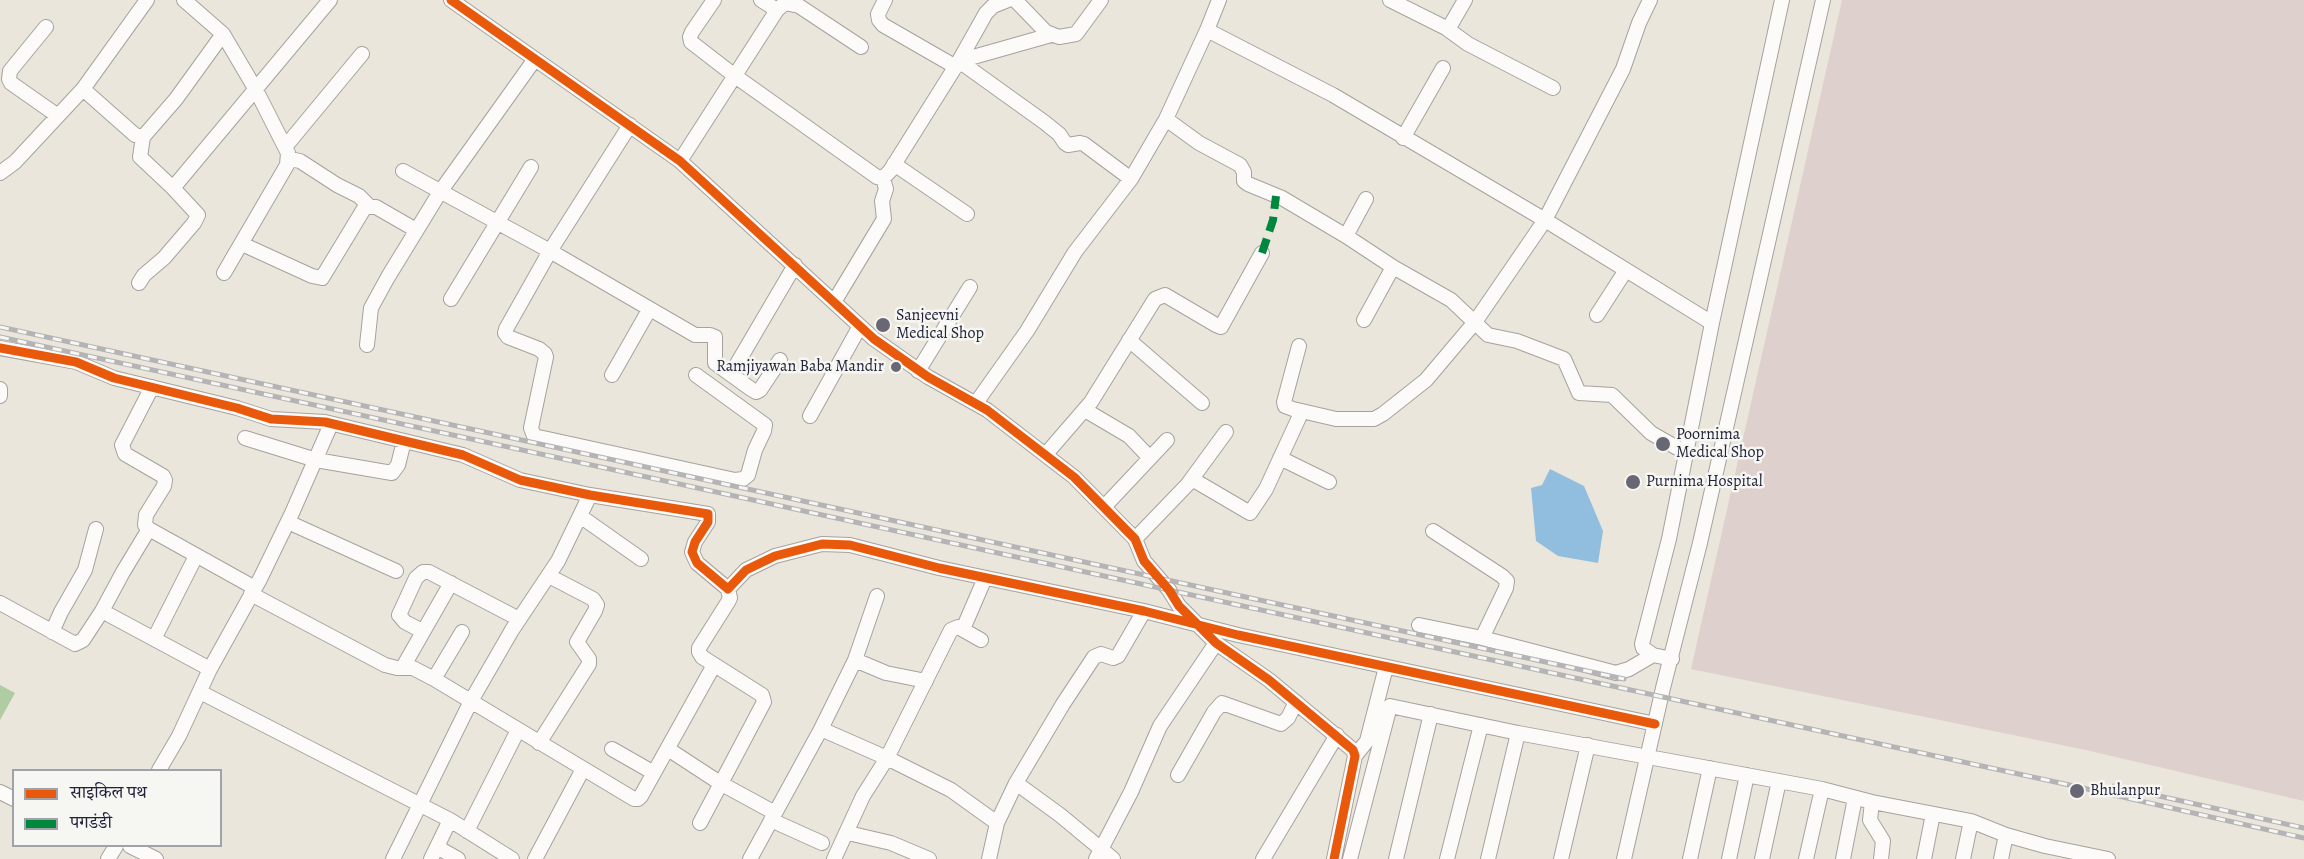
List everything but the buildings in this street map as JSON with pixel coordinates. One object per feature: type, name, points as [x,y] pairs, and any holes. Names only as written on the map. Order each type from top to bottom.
[{"type":"street","points":[[0,173],[15,162],[83,89],[147,0]]},
{"type":"street","points":[[184,0],[223,34],[256,90],[287,153],[337,185],[359,196],[369,206],[376,207],[416,230]]},
{"type":"street","points":[[173,188],[330,0]]},
{"type":"street","points":[[451,0],[470,5],[535,59],[680,161],[860,326],[918,371],[976,403],[1069,472],[1135,539],[1144,561],[1179,606],[1216,643],[1337,735],[1349,745],[1355,756]]},
{"type":"street","points":[[714,0],[690,37],[691,42],[735,76],[877,177],[882,178]]},
{"type":"street","points":[[761,0],[777,10]]},
{"type":"street","points":[[885,0],[878,14],[883,25],[958,64],[1044,122],[1068,145],[1084,144],[1131,179]]},
{"type":"street","points":[[882,178],[894,164],[958,64],[989,8],[1008,0]]},
{"type":"street","points":[[1015,0],[1051,35]]},
{"type":"street","points":[[958,64],[1051,35],[1070,37],[1077,34],[1101,0]]},
{"type":"street","points":[[976,403],[1027,331],[1075,252],[1131,179],[1166,119],[1219,0]]},
{"type":"street","points":[[1390,0],[1446,28],[1468,44],[1553,88]]},
{"type":"street","points":[[1446,28],[1450,26],[1465,0]]},
{"type":"street","points":[[1299,346],[1284,402],[1289,408],[1336,418],[1369,420],[1379,418],[1426,380],[1475,322],[1545,220],[1623,69],[1639,23],[1650,0]]},
{"type":"street","points":[[1672,659],[1653,655],[1643,648],[1642,644],[1669,539],[1712,323],[1782,0]]},
{"type":"street","points":[[1624,859],[1823,0]]},
{"type":"street","points":[[680,161],[777,10],[785,3],[792,3],[861,47]]},
{"type":"street","points":[[46,27],[10,71],[9,80],[58,116]]},
{"type":"street","points":[[1207,30],[1333,95],[1545,220],[1712,323]]},
{"type":"street","points":[[139,283],[197,219],[196,211],[140,157],[143,136],[176,99],[223,34]]},
{"type":"street","points":[[224,273],[242,244],[287,153],[362,54]]},
{"type":"street","points":[[368,345],[371,308],[416,230],[440,192],[535,59]]},
{"type":"street","points":[[1403,138],[1443,68]]},
{"type":"street","points":[[83,89],[135,135],[143,136]]},
{"type":"street","points":[[1166,119],[1199,143],[1239,165],[1244,172],[1244,181],[1248,184],[1282,198],[1451,300],[1488,335],[1517,341],[1564,359],[1579,393],[1612,395],[1651,433],[1686,453]]},
{"type":"street","points":[[630,124],[550,251],[505,333],[508,337],[539,349],[546,357],[531,428],[534,436],[735,480],[743,479],[748,475],[755,450],[765,431],[765,425],[696,375]]},
{"type":"street","points":[[894,164],[967,214]]},
{"type":"street","points":[[451,299],[531,167]]},
{"type":"street","points":[[403,171],[550,251],[694,335],[715,337],[715,363],[756,392],[764,386],[780,360]]},
{"type":"street","points":[[834,302],[884,219],[882,201],[885,185],[882,178]]},
{"type":"street","points":[[1346,236],[1366,199]]},
{"type":"street","points":[[242,244],[312,276],[322,278],[327,274],[361,212],[369,206]]},
{"type":"street","points":[[1046,454],[1085,410],[1155,299],[1165,295],[1221,327],[1262,254]]},
{"type":"street","points":[[731,374],[795,265]]},
{"type":"street","points":[[1364,320],[1393,267]]},
{"type":"street","points":[[1597,315],[1626,270]]},
{"type":"street","points":[[918,371],[970,287]]},
{"type":"street","points":[[612,375],[649,310]]},
{"type":"street","points":[[810,416],[860,326]]},
{"type":"street","points":[[1129,340],[1202,403]]},
{"type":"street","points":[[0,348],[76,362],[114,378],[237,408],[271,419],[332,424],[471,457],[520,480],[590,495],[708,514],[708,522],[692,552],[697,563],[728,589],[730,598],[699,648],[702,657],[757,691],[764,698],[764,702],[700,824]]},
{"type":"street","points":[[152,387],[122,445],[124,454],[163,476],[165,480],[164,486],[144,520],[149,529],[385,665],[414,668],[434,679],[634,799],[641,796],[714,665]]},
{"type":"street","points":[[0,389],[0,396]]},
{"type":"street","points":[[1085,410],[1129,436],[1149,457]]},
{"type":"street","points":[[1192,479],[1250,513],[1266,489],[1302,411]]},
{"type":"street","points":[[160,769],[288,522],[332,424]]},
{"type":"street","points":[[1135,539],[1192,479],[1227,432]]},
{"type":"street","points":[[245,438],[316,460],[392,474],[398,465],[404,441]]},
{"type":"street","points":[[1104,507],[1167,440]]},
{"type":"street","points":[[1280,458],[1329,482]]},
{"type":"street","points":[[393,859],[471,701],[519,619],[549,576],[590,495]]},
{"type":"street","points":[[580,516],[641,559]]},
{"type":"street","points":[[288,522],[396,571]]},
{"type":"street","points":[[52,632],[85,570],[96,529]]},
{"type":"street","points":[[0,603],[75,644],[79,644],[102,611],[149,529]]},
{"type":"street","points":[[1433,531],[1507,581],[1506,588],[1482,638]]},
{"type":"street","points":[[728,589],[746,570],[792,550],[822,544],[850,545],[985,578],[1655,724]]},
{"type":"street","points":[[154,639],[196,556]]},
{"type":"street","points":[[422,631],[405,622],[399,615],[416,578],[423,572],[451,583],[519,619]]},
{"type":"street","points":[[539,743],[589,664],[589,659],[577,642],[597,605],[593,599],[549,576]]},
{"type":"street","points":[[963,629],[985,578]]},
{"type":"street","points":[[403,667],[451,583]]},
{"type":"street","points":[[750,859],[821,729],[855,660],[877,596]]},
{"type":"street","points":[[102,611],[210,669]]},
{"type":"street","points":[[988,859],[997,823],[1016,783],[1094,657],[1101,654],[1113,658],[1118,656],[1144,611]]},
{"type":"street","points":[[1419,626],[1482,638],[1616,673],[1629,669],[1653,655]]},
{"type":"street","points":[[834,859],[848,833],[863,796],[887,758],[951,630],[958,627],[981,640]]},
{"type":"street","points":[[434,679],[462,632]]},
{"type":"street","points":[[1098,853],[1131,792],[1160,726],[1216,643]]},
{"type":"street","points":[[855,660],[886,674],[926,681]]},
{"type":"street","points":[[1334,859],[1355,756],[1367,741],[1386,667]]},
{"type":"street","points":[[200,692],[450,820],[506,857]]},
{"type":"street","points":[[1178,775],[1214,712],[1222,703],[1281,724],[1288,718],[1296,702]]},
{"type":"street","points":[[1350,859],[1390,706],[1518,733],[1822,789],[1872,802],[1971,821],[2043,853],[2108,859]]},
{"type":"street","points":[[1396,859],[1431,714]]},
{"type":"street","points":[[1447,859],[1481,724]]},
{"type":"street","points":[[467,831],[518,729]]},
{"type":"street","points":[[821,729],[951,790],[997,823]]},
{"type":"street","points":[[1488,859],[1518,733]]},
{"type":"street","points":[[1263,859],[1337,735]]},
{"type":"street","points":[[1562,859],[1588,745]]},
{"type":"street","points":[[612,749],[654,773]]},
{"type":"street","points":[[668,749],[773,817],[822,843]]},
{"type":"street","points":[[1689,859],[1710,768]]},
{"type":"street","points":[[535,859],[583,769]]},
{"type":"street","points":[[1730,859],[1747,775]]},
{"type":"street","points":[[1762,859],[1779,781]]},
{"type":"street","points":[[1016,783],[1060,814],[1098,853],[1113,859]]},
{"type":"street","points":[[1806,859],[1822,789]]},
{"type":"street","points":[[1843,859],[1855,798]]},
{"type":"street","points":[[1872,802],[1870,820],[1883,841],[1881,859]]},
{"type":"street","points":[[1923,859],[1933,814]]},
{"type":"street","points":[[450,820],[434,853],[458,859]]},
{"type":"street","points":[[1963,859],[1971,821]]},
{"type":"street","points":[[848,833],[891,843],[929,859]]},
{"type":"street","points":[[2001,859],[2006,835]]},
{"type":"street","points":[[132,847],[156,859]]},
{"type":"shaded area","points":[[1842,0],[2304,0],[2304,801],[2086,750],[1691,669]]},
{"type":"green space","points":[[0,685],[15,693],[0,720]]},
{"type":"water","points":[[1550,469],[1584,486],[1603,531],[1598,563],[1558,556],[1536,541],[1531,488],[1542,485]]},
{"type":"railway","points":[[0,327],[1624,679]]},
{"type":"railway","points":[[0,337],[2074,786],[2304,838]]},
{"type":"railway","points":[[2114,786],[2304,828]]},
{"type":"marked path","points":[[1262,253],[1273,220],[1276,196]]},
{"type":"cycle path","points":[[451,0],[680,161],[874,339],[928,377],[987,410],[1074,477],[1135,539],[1144,561],[1169,590],[1179,606],[1216,643],[1269,680],[1353,750],[1355,756],[1334,859]]},
{"type":"cycle path","points":[[0,348],[76,362],[114,378],[237,408],[271,419],[325,422],[463,455],[520,480],[590,495],[708,514],[708,522],[695,542],[692,552],[697,563],[728,589],[746,570],[775,556],[822,544],[850,545],[939,568],[1144,611],[1238,635],[1655,724]]},
{"type":"place","name":"Sanjeevni Medical Shop","points":[[883,325]]},
{"type":"place","name":"Ramjiyawan Baba Mandir","points":[[896,367]]},
{"type":"place","name":"Poornima Medical Shop","points":[[1663,444]]},
{"type":"place","name":"Purnima Hospital","points":[[1633,482]]},
{"type":"place","name":"Bhulanpur","points":[[2077,791]]}]
